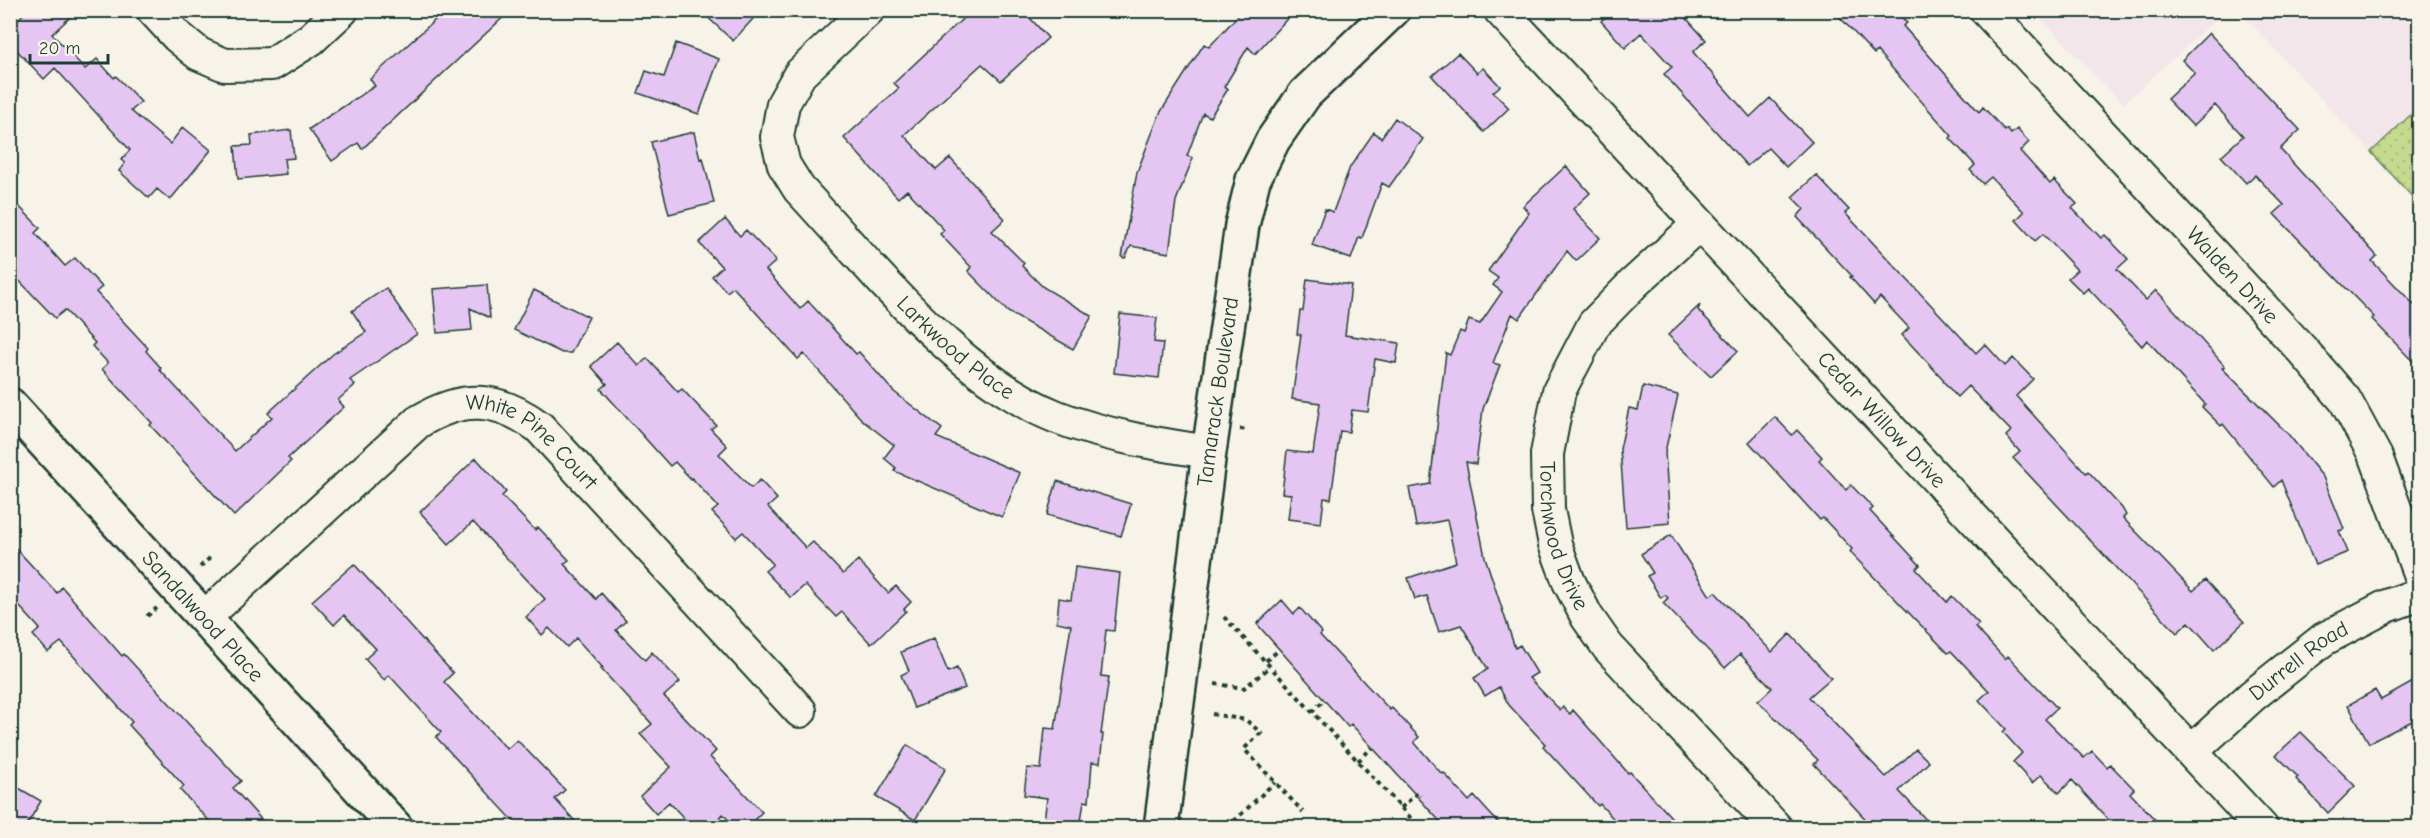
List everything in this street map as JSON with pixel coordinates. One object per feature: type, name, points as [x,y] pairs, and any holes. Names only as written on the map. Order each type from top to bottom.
[{"type":"street","points":[[153,10],[177,36],[199,54],[225,65],[272,64],[311,39],[342,10]]},
{"type":"street","name":"Larkwood Place","points":[[868,10],[800,74],[783,104],[777,137],[784,165],[799,189],[918,316],[971,366],[1011,393],[1056,417],[1108,434],[1209,452]]},
{"type":"street","name":"Tamarack Boulevard","points":[[1161,828],[1209,452],[1242,225],[1253,180],[1273,140],[1305,94],[1393,10]]},
{"type":"street","name":"Cedar Willow Drive","points":[[1500,10],[2262,828]]},
{"type":"street","name":"Walden Drive","points":[[1986,10],[2304,352],[2345,400],[2376,457],[2420,576]]},
{"type":"street","name":"Torchwood Drive","points":[[1699,224],[1633,284],[1594,324],[1559,391],[1547,454],[1548,510],[1555,544],[1569,582],[1587,617],[1608,647],[1776,828]]},
{"type":"street","name":"White Pine Court","points":[[205,616],[418,422],[436,411],[456,404],[477,402],[499,405],[521,413],[539,427],[800,711]]},
{"type":"street","name":"Sandalwood Place","points":[[10,405],[205,616],[396,828]]},
{"type":"street","name":"Durrell Road","points":[[2192,751],[2252,696],[2324,639],[2387,606],[2420,594]]},
{"type":"path","points":[[200,567],[212,556]]},
{"type":"path","points":[[147,616],[160,605]]},
{"type":"path","points":[[1224,616],[1419,828]]},
{"type":"path","points":[[1266,661],[1280,649]]},
{"type":"path","points":[[1215,684],[1244,688],[1270,666]]},
{"type":"path","points":[[1312,712],[1324,700]]},
{"type":"path","points":[[1212,714],[1246,720],[1261,733],[1244,749],[1303,812]]},
{"type":"path","points":[[1358,761],[1372,748]]},
{"type":"path","points":[[1238,828],[1233,822],[1275,782]]},
{"type":"path","points":[[1401,808],[1418,792],[1421,795]]},
{"type":"shaded area","points":[[2033,11],[2225,11],[2123,104]]},
{"type":"shaded area","points":[[2239,11],[2419,11],[2419,107],[2371,152]]},
{"type":"green space","points":[[2419,107],[2419,204],[2371,152]]},
{"type":"building","points":[[28,10],[78,10],[52,34],[85,69],[97,59],[141,102],[131,111],[170,144],[183,127],[211,150],[170,200],[157,189],[149,198],[119,171],[125,163],[121,160],[130,150],[55,68],[44,79],[10,43],[10,26]]},
{"type":"building","points":[[446,10],[511,10],[362,149],[358,143],[332,161],[309,129],[375,86],[370,79]]},
{"type":"building","points":[[700,10],[761,10],[733,41]]},
{"type":"building","points":[[972,10],[1023,10],[1048,38],[1001,81],[982,64],[904,135],[936,170],[950,158],[1005,219],[992,231],[1024,263],[1022,266],[1043,287],[1092,316],[1073,349],[1008,312],[968,271],[971,267],[940,234],[944,230],[907,190],[898,198],[844,138],[899,88],[894,83]]},
{"type":"building","points":[[1243,10],[1295,10],[1255,54],[1248,47],[1224,87],[1228,89],[1210,117],[1203,113],[1187,156],[1193,158],[1176,201],[1169,253],[1131,246],[1125,258],[1122,257],[1137,172],[1160,113],[1204,44],[1209,47]]},
{"type":"building","points":[[1612,10],[1679,10],[1706,40],[1693,52],[1750,117],[1770,98],[1812,142],[1786,167],[1768,148],[1747,166],[1664,74],[1672,67],[1641,33],[1625,48],[1601,21]]},
{"type":"building","points":[[1833,10],[1895,10],[1907,23],[1903,26],[1979,112],[1983,107],[2005,131],[2007,129],[2011,134],[2017,129],[2029,142],[2020,151],[2050,184],[2054,180],[2077,204],[2072,208],[2101,238],[2105,235],[2128,259],[2117,269],[2146,300],[2156,290],[2225,366],[2222,368],[2288,434],[2323,477],[2344,529],[2339,531],[2348,552],[2315,565],[2281,480],[2274,487],[2223,424],[2221,426],[2202,407],[2205,404],[2147,340],[2142,346],[2088,288],[2083,293],[2068,278],[2077,270],[2043,234],[2035,241],[2016,220],[2024,212],[1991,177],[1983,184],[1970,170],[1975,165],[1950,138],[1952,136],[1877,51],[1874,54]]},
{"type":"building","points":[[2209,33],[2300,130],[2280,149],[2377,256],[2372,261],[2420,311],[2420,369],[2372,319],[2374,317],[2274,214],[2284,205],[2255,175],[2246,183],[2221,156],[2243,136],[2215,105],[2193,126],[2167,99],[2195,73],[2182,60]]},
{"type":"building","points":[[676,43],[719,59],[699,114],[638,93],[646,71],[664,77]]},
{"type":"building","points":[[1458,53],[1477,73],[1483,68],[1500,86],[1493,92],[1509,108],[1484,132],[1432,76]]},
{"type":"building","points":[[1395,118],[1423,139],[1389,187],[1382,183],[1362,238],[1359,237],[1351,259],[1312,245],[1325,209],[1333,212],[1350,167],[1374,132],[1381,138]]},
{"type":"building","points":[[291,130],[294,158],[284,159],[286,174],[238,179],[235,146],[252,145],[251,135]]},
{"type":"building","points":[[694,132],[714,203],[669,214],[651,142]]},
{"type":"building","points":[[1566,166],[1590,193],[1573,209],[1600,238],[1576,261],[1567,251],[1519,319],[1512,314],[1493,363],[1500,365],[1483,409],[1476,464],[1466,462],[1485,557],[1515,648],[1520,645],[1537,673],[1529,678],[1560,710],[1563,707],[1570,714],[1573,710],[1628,773],[1630,772],[1681,828],[1622,828],[1600,804],[1598,806],[1543,746],[1545,744],[1509,705],[1499,687],[1485,696],[1474,678],[1488,669],[1461,625],[1439,632],[1427,596],[1415,599],[1408,578],[1456,562],[1447,520],[1416,526],[1409,488],[1430,484],[1446,353],[1450,355],[1460,331],[1464,333],[1469,320],[1480,324],[1502,292],[1493,285],[1498,278],[1488,271],[1529,213],[1523,206]]},
{"type":"building","points":[[1816,175],[1849,210],[1845,213],[1976,353],[1985,344],[2005,366],[2013,358],[2033,379],[2016,396],[2086,473],[2088,471],[2122,508],[2126,515],[2123,518],[2193,591],[2205,580],[2244,622],[2214,650],[2189,622],[2177,633],[2013,458],[2020,452],[2006,436],[2011,431],[1968,386],[1957,397],[1902,335],[1909,328],[1880,297],[1874,304],[1850,277],[1852,276],[1797,217],[1804,209],[1792,197]]},
{"type":"building","points":[[10,197],[40,228],[35,233],[65,266],[75,258],[102,287],[96,292],[148,348],[146,351],[161,368],[159,369],[235,451],[272,417],[268,413],[333,354],[366,332],[352,311],[386,288],[417,334],[350,380],[355,385],[338,400],[344,407],[288,458],[291,461],[234,516],[102,369],[108,363],[92,346],[95,343],[65,310],[55,318],[10,271]]},
{"type":"building","points":[[725,219],[740,236],[746,230],[776,261],[766,270],[800,309],[808,301],[856,354],[859,352],[893,391],[942,429],[936,437],[1020,473],[1002,517],[894,471],[896,468],[884,458],[894,445],[862,420],[804,354],[798,359],[733,287],[727,292],[712,276],[722,267],[699,243]]},
{"type":"building","points":[[1307,279],[1351,285],[1345,335],[1399,343],[1396,363],[1375,359],[1368,412],[1352,410],[1349,432],[1340,431],[1331,499],[1324,498],[1321,523],[1288,519],[1291,494],[1282,493],[1287,451],[1313,454],[1320,403],[1292,399],[1301,335],[1297,334]]},
{"type":"building","points":[[487,285],[490,318],[470,308],[472,330],[437,333],[433,289]]},
{"type":"building","points":[[534,290],[589,317],[571,353],[562,353],[514,330]]},
{"type":"building","points":[[1700,305],[1698,310],[1738,351],[1711,376],[1668,335]]},
{"type":"building","points":[[1120,314],[1157,318],[1154,342],[1163,343],[1159,378],[1114,373]]},
{"type":"building","points":[[617,342],[639,366],[647,358],[678,392],[682,389],[716,425],[711,429],[727,446],[719,454],[751,488],[760,480],[777,499],[768,507],[806,548],[813,542],[843,574],[858,560],[888,593],[896,586],[911,602],[904,609],[906,611],[871,644],[842,612],[836,617],[805,585],[791,598],[765,571],[773,564],[743,532],[736,538],[712,512],[718,507],[692,478],[675,462],[670,466],[601,389],[607,384],[591,366]]},
{"type":"building","points":[[1643,386],[1678,395],[1665,452],[1670,523],[1626,527],[1620,449],[1629,408],[1638,410]]},
{"type":"building","points":[[1775,417],[1792,435],[1797,430],[1822,457],[1819,460],[1846,490],[1851,485],[1873,508],[1870,511],[1920,565],[1916,569],[1947,602],[1952,596],[1979,624],[1975,627],[2005,659],[2008,656],[2057,708],[2045,719],[2084,758],[2092,751],[2107,767],[2110,764],[2134,789],[2130,793],[2163,828],[2116,828],[2072,780],[2059,793],[2041,775],[2032,783],[2013,762],[2022,753],[2003,732],[2006,729],[1979,700],[1989,691],[1951,651],[1948,653],[1871,574],[1850,552],[1852,549],[1823,518],[1820,520],[1749,442]]},
{"type":"building","points":[[476,458],[506,492],[502,496],[535,530],[538,527],[569,560],[564,564],[596,599],[601,593],[626,621],[616,630],[645,660],[652,652],[680,682],[664,696],[716,751],[710,757],[762,812],[746,828],[736,828],[723,814],[710,828],[693,828],[669,802],[656,814],[640,796],[671,767],[640,734],[652,724],[576,638],[567,647],[549,628],[542,635],[526,617],[545,599],[473,522],[449,544],[420,512]]},
{"type":"building","points":[[1057,481],[1131,504],[1121,536],[1047,515]]},
{"type":"building","points":[[1671,535],[1710,596],[1715,592],[1772,652],[1790,634],[1831,678],[1809,697],[1886,777],[1916,749],[1929,762],[1899,791],[1934,828],[1874,828],[1814,764],[1818,760],[1758,701],[1772,688],[1740,654],[1725,668],[1663,603],[1668,598],[1665,595],[1661,598],[1647,576],[1653,573],[1641,554]]},
{"type":"building","points":[[10,542],[57,593],[62,587],[122,656],[124,654],[241,781],[233,788],[269,828],[216,828],[180,790],[184,786],[129,725],[132,722],[61,642],[48,652],[33,635],[40,629],[10,596]]},
{"type":"building","points":[[354,564],[453,673],[444,682],[507,749],[517,740],[565,790],[555,799],[581,828],[520,828],[436,737],[441,732],[389,675],[384,680],[365,659],[376,649],[344,615],[334,625],[312,601]]},
{"type":"building","points":[[1075,567],[1120,573],[1114,631],[1106,630],[1101,676],[1109,677],[1101,734],[1103,734],[1100,763],[1092,762],[1089,802],[1084,801],[1080,828],[1043,828],[1047,798],[1024,795],[1027,768],[1041,769],[1045,728],[1055,729],[1071,625],[1057,622],[1059,598],[1071,600]]},
{"type":"building","points":[[1282,600],[1294,614],[1300,608],[1322,633],[1320,635],[1390,710],[1392,708],[1419,737],[1414,742],[1442,774],[1444,773],[1469,801],[1474,796],[1503,828],[1446,828],[1351,724],[1348,727],[1257,624]]},
{"type":"building","points":[[934,638],[948,672],[957,668],[965,688],[914,708],[901,675],[909,671],[901,652]]},
{"type":"building","points":[[2420,678],[2420,717],[2369,743],[2348,705],[2375,690],[2381,700]]},
{"type":"building","points":[[2301,732],[2355,786],[2328,813],[2276,755]]},
{"type":"building","points":[[907,745],[946,768],[915,820],[876,797]]},
{"type":"building","points":[[10,783],[41,801],[25,828],[10,828]]}]
